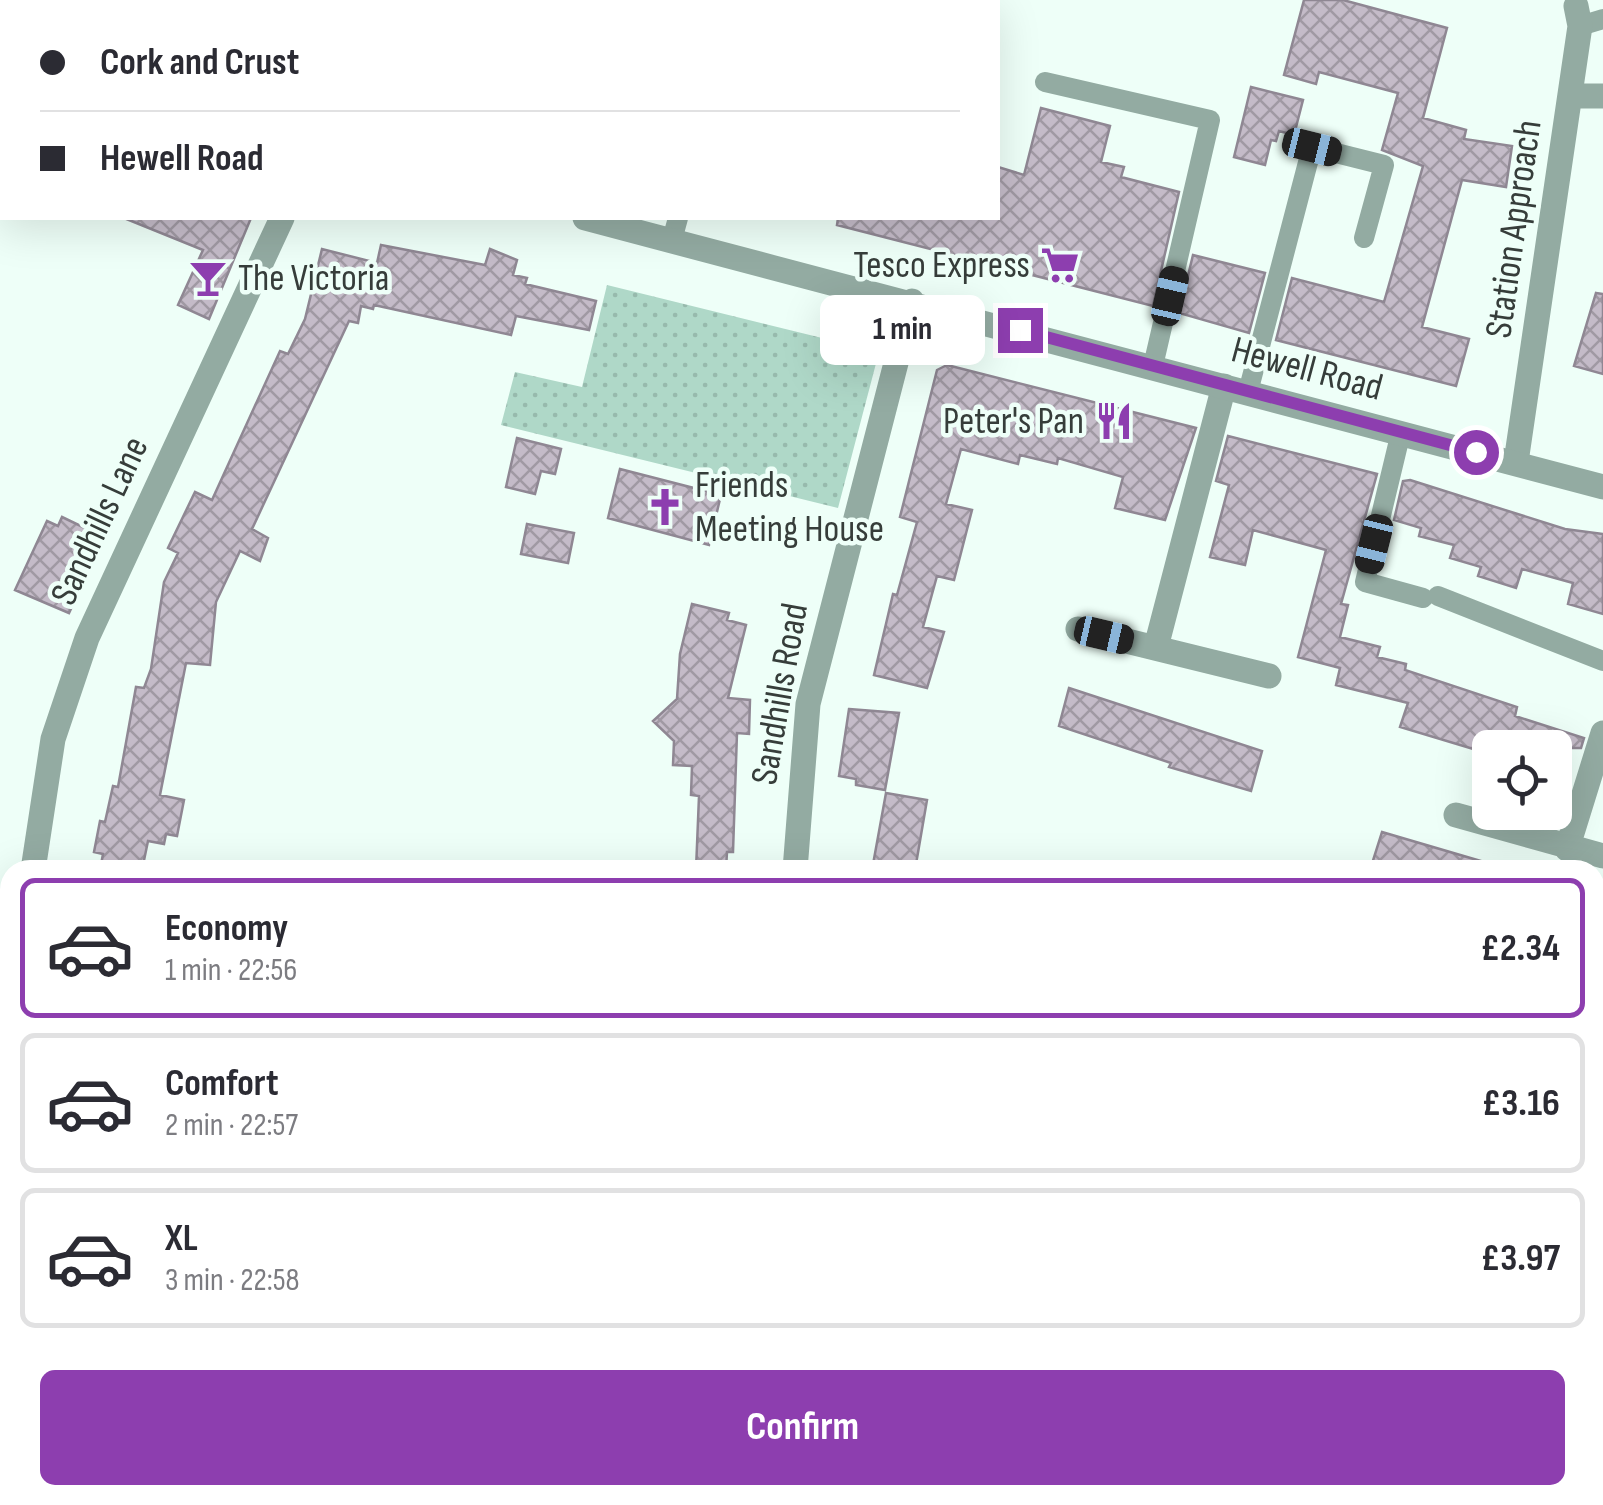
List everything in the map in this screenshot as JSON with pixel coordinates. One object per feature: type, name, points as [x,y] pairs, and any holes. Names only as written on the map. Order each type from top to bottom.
[{"type":"street","name":"Station Approach","points":[[1516,462],[1586,17]]},
{"type":"street","points":[[1571,96],[1603,96]]},
{"type":"street","name":"Sandhills Lane","points":[[35,860],[53,739],[88,638],[281,220]]},
{"type":"street","name":"Hewell Road","points":[[602,220],[675,229],[912,301],[1603,486]]},
{"type":"street","name":"Sandhills Road","points":[[796,860],[808,704],[912,301]]},
{"type":"street","points":[[1156,647],[1236,389]]},
{"type":"street","points":[[1078,629],[1269,676]]},
{"type":"street","points":[[1568,849],[1603,734]]},
{"type":"street","points":[[1456,815],[1603,856]]},
{"type":"lane","points":[[1046,82],[1210,120],[1153,366]]},
{"type":"lane","points":[[1236,389],[1312,147],[1384,165],[1364,238]]},
{"type":"lane","points":[[1401,432],[1365,582],[1430,597],[1603,661]]},
{"type":"green space","points":[[607,285],[879,352],[838,508],[501,425],[515,372],[582,387]]},
{"type":"building","points":[[1304,0],[1343,0],[1447,28],[1423,118],[1466,130],[1464,139],[1512,146],[1506,187],[1462,180],[1422,327],[1469,339],[1456,386],[1276,340],[1292,278],[1384,302],[1423,166],[1382,150],[1398,93],[1319,72],[1316,84],[1284,75]]},
{"type":"building","points":[[1251,87],[1303,100],[1294,135],[1279,131],[1276,141],[1271,140],[1265,165],[1234,157]]},
{"type":"building","points":[[1041,108],[1110,126],[1101,162],[1124,167],[1121,177],[1179,192],[1153,306],[837,225],[838,220],[1000,220],[1000,168],[1024,175]]},
{"type":"building","name":"The Victoria","points":[[129,220],[250,220],[209,319],[178,305],[203,250]]},
{"type":"building","points":[[381,245],[485,265],[490,249],[517,260],[513,275],[527,278],[525,284],[596,301],[589,330],[516,316],[511,335],[374,305],[373,309],[361,306],[358,323],[349,321],[252,529],[268,538],[260,561],[240,551],[216,602],[210,665],[186,663],[160,795],[184,800],[177,836],[166,834],[164,844],[148,841],[144,860],[102,860],[103,854],[94,852],[100,821],[105,822],[113,786],[118,787],[136,687],[144,688],[151,669],[164,582],[178,553],[168,548],[195,492],[212,500],[280,351],[288,354],[305,319],[322,249],[377,263]]},
{"type":"building","points":[[1193,255],[1265,273],[1249,333],[1179,313]]},
{"type":"building","points":[[1596,293],[1603,294],[1603,374],[1574,366]]},
{"type":"building","points":[[947,365],[1196,428],[1165,520],[1115,508],[1123,477],[1058,458],[1057,464],[1020,455],[1018,464],[961,449],[946,504],[972,510],[954,580],[937,576],[923,627],[944,632],[927,688],[874,675],[893,594],[897,595],[917,522],[900,517],[937,370]]},
{"type":"building","points":[[1228,436],[1377,474],[1341,604],[1348,605],[1340,637],[1380,647],[1377,657],[1406,664],[1405,670],[1517,707],[1515,716],[1559,730],[1472,730],[1472,749],[1400,727],[1408,703],[1336,685],[1340,668],[1298,657],[1326,550],[1253,530],[1245,565],[1210,557],[1229,485],[1216,481]]},
{"type":"building","points":[[517,438],[561,449],[555,474],[541,471],[535,494],[506,487]]},
{"type":"building","name":"Friends Meeting House","points":[[620,469],[721,495],[709,545],[608,518]]},
{"type":"building","points":[[1403,481],[1565,529],[1603,534],[1603,614],[1568,604],[1573,583],[1522,569],[1516,588],[1478,576],[1481,567],[1450,558],[1454,545],[1419,536],[1421,528],[1394,520]]},
{"type":"building","points":[[62,517],[104,537],[69,613],[15,590],[47,521],[58,526]]},
{"type":"building","points":[[527,524],[574,533],[568,563],[521,554]]},
{"type":"building","points":[[692,604],[729,613],[727,620],[746,625],[728,698],[750,700],[749,734],[737,733],[733,852],[727,852],[727,860],[696,860],[699,796],[691,795],[692,766],[673,765],[674,741],[653,721],[677,699],[680,654]]},
{"type":"building","points":[[1069,688],[1262,751],[1251,791],[1169,767],[1171,763],[1059,726]]},
{"type":"building","points":[[849,709],[899,713],[885,790],[856,785],[856,779],[839,776]]},
{"type":"building","points":[[1572,734],[1584,738],[1581,748],[1572,748]]},
{"type":"building","points":[[886,793],[927,800],[917,860],[874,860]]},
{"type":"building","points":[[1382,832],[1477,860],[1373,860]]},
{"type":"place","name":"Tesco Express","points":[[1060,265]]},
{"type":"place","name":"The Victoria","points":[[208,278]]},
{"type":"place","name":"Peter's Pan","points":[[1114,421]]},
{"type":"place","name":"Friends Meeting House","points":[[665,507]]},
{"type":"route","points":[[1020,330],[1476,452]]}]
